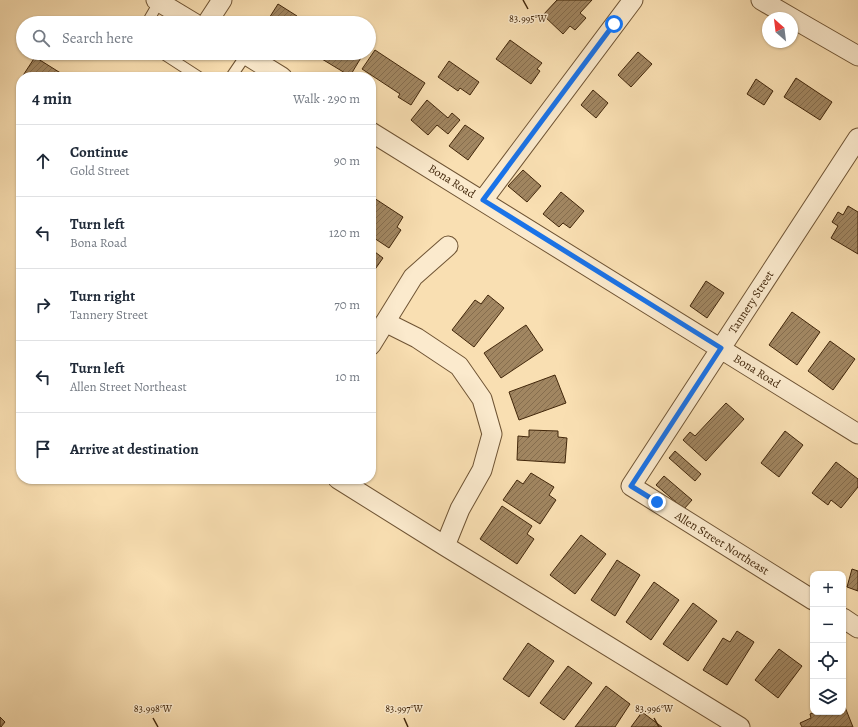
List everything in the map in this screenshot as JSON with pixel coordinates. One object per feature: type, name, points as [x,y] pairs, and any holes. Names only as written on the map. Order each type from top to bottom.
[{"type":"street","points":[[212,16],[222,0]]},
{"type":"street","points":[[483,200],[632,0]]},
{"type":"street","points":[[761,0],[782,12]]},
{"type":"street","points":[[158,1],[183,16]]},
{"type":"street","points":[[798,21],[858,56]]},
{"type":"street","points":[[254,60],[274,72]]},
{"type":"street","name":"Bona Road","points":[[376,135],[858,434]]},
{"type":"street","name":"Tannery Street","points":[[631,486],[858,138]]},
{"type":"street","points":[[376,337],[413,277],[448,246]]},
{"type":"street","points":[[385,322],[417,338],[459,366],[482,399],[492,434],[482,470],[460,509],[444,546]]},
{"type":"street","points":[[346,484],[444,546],[740,727]]},
{"type":"street","name":"Allen Street Northeast","points":[[631,486],[810,598]]},
{"type":"street","points":[[846,620],[858,628]]},
{"type":"lane","points":[[150,16],[158,1]]},
{"type":"lane","points":[[173,60],[191,72]]},
{"type":"lane","points":[[234,72],[241,60]]},
{"type":"building","points":[[557,0],[592,0],[580,13],[586,18],[575,30],[570,26],[563,34],[543,15]]},
{"type":"building","points":[[278,4],[297,16],[270,16]]},
{"type":"building","points":[[510,40],[542,63],[537,69],[540,71],[531,84],[496,59]]},
{"type":"building","points":[[376,51],[425,83],[411,105],[398,97],[400,94],[376,78],[376,72],[367,72],[362,69],[368,60],[376,60]]},
{"type":"building","points":[[638,52],[652,64],[631,87],[618,75]]},
{"type":"building","points":[[33,60],[40,60],[59,72],[25,72]]},
{"type":"building","points":[[324,60],[360,60],[352,72],[343,72]]},
{"type":"building","points":[[449,61],[479,82],[470,95],[460,88],[458,91],[438,77]]},
{"type":"building","points":[[796,78],[832,102],[820,120],[784,97]]},
{"type":"building","points":[[756,79],[773,91],[764,105],[747,94]]},
{"type":"building","points":[[593,90],[608,103],[596,118],[581,105]]},
{"type":"building","points":[[427,100],[448,118],[452,113],[460,120],[448,134],[437,125],[428,135],[411,120]]},
{"type":"building","points":[[465,125],[484,138],[468,160],[449,146]]},
{"type":"building","points":[[523,170],[541,186],[527,202],[508,186]]},
{"type":"building","points":[[561,192],[584,211],[570,228],[563,223],[559,227],[543,214]]},
{"type":"building","points":[[376,199],[403,217],[397,227],[401,230],[389,248],[376,239]]},
{"type":"building","points":[[848,206],[858,212],[858,254],[831,238],[838,226],[832,222],[838,212],[843,215]]},
{"type":"building","points":[[376,253],[383,258],[376,268]]},
{"type":"building","points":[[706,281],[724,293],[707,318],[690,306]]},
{"type":"building","points":[[488,295],[504,308],[474,347],[452,330],[475,300],[481,304]]},
{"type":"building","points":[[792,312],[820,332],[797,365],[769,345]]},
{"type":"building","points":[[526,325],[543,350],[501,378],[484,353]]},
{"type":"building","points":[[830,341],[855,359],[833,390],[808,371]]},
{"type":"building","points":[[555,375],[566,403],[519,420],[509,392]]},
{"type":"building","points":[[726,403],[744,419],[706,461],[683,440],[690,432],[695,436]]},
{"type":"building","points":[[529,430],[558,431],[558,437],[567,438],[565,463],[517,460],[518,436],[529,437]]},
{"type":"building","points":[[785,431],[803,445],[779,477],[761,463]]},
{"type":"building","points":[[675,451],[701,474],[695,481],[669,458]]},
{"type":"building","points":[[836,462],[858,479],[858,487],[841,508],[831,500],[828,505],[812,493]]},
{"type":"building","points":[[531,473],[554,487],[549,495],[556,500],[540,524],[503,500],[517,480],[523,484]]},
{"type":"building","points":[[664,476],[692,500],[684,509],[656,485]]},
{"type":"building","points":[[502,506],[532,526],[527,534],[534,539],[517,564],[480,539]]},
{"type":"building","points":[[581,535],[606,554],[575,594],[550,575]]},
{"type":"building","points":[[617,560],[640,575],[615,616],[591,600]]},
{"type":"building","points":[[852,569],[858,571],[858,591],[847,587]]},
{"type":"building","points":[[654,582],[679,600],[651,640],[626,622]]},
{"type":"building","points":[[693,603],[717,621],[688,661],[663,644]]},
{"type":"building","points":[[737,631],[754,642],[727,685],[703,670],[723,638],[730,642]]},
{"type":"building","points":[[528,643],[554,661],[529,697],[503,679]]},
{"type":"building","points":[[779,649],[802,666],[778,698],[755,680]]},
{"type":"building","points":[[568,666],[592,683],[564,720],[540,703]]},
{"type":"building","points":[[606,686],[630,704],[615,727],[575,727]]},
{"type":"building","points":[[846,710],[853,727],[802,727],[800,723],[811,718],[810,715],[846,715]]},
{"type":"building","points":[[642,712],[662,727],[631,727]]},
{"type":"building","points":[[0,717],[5,722],[1,727],[0,727]]},
{"type":"route","points":[[614,24],[483,200],[721,348],[631,486],[657,502]]}]
